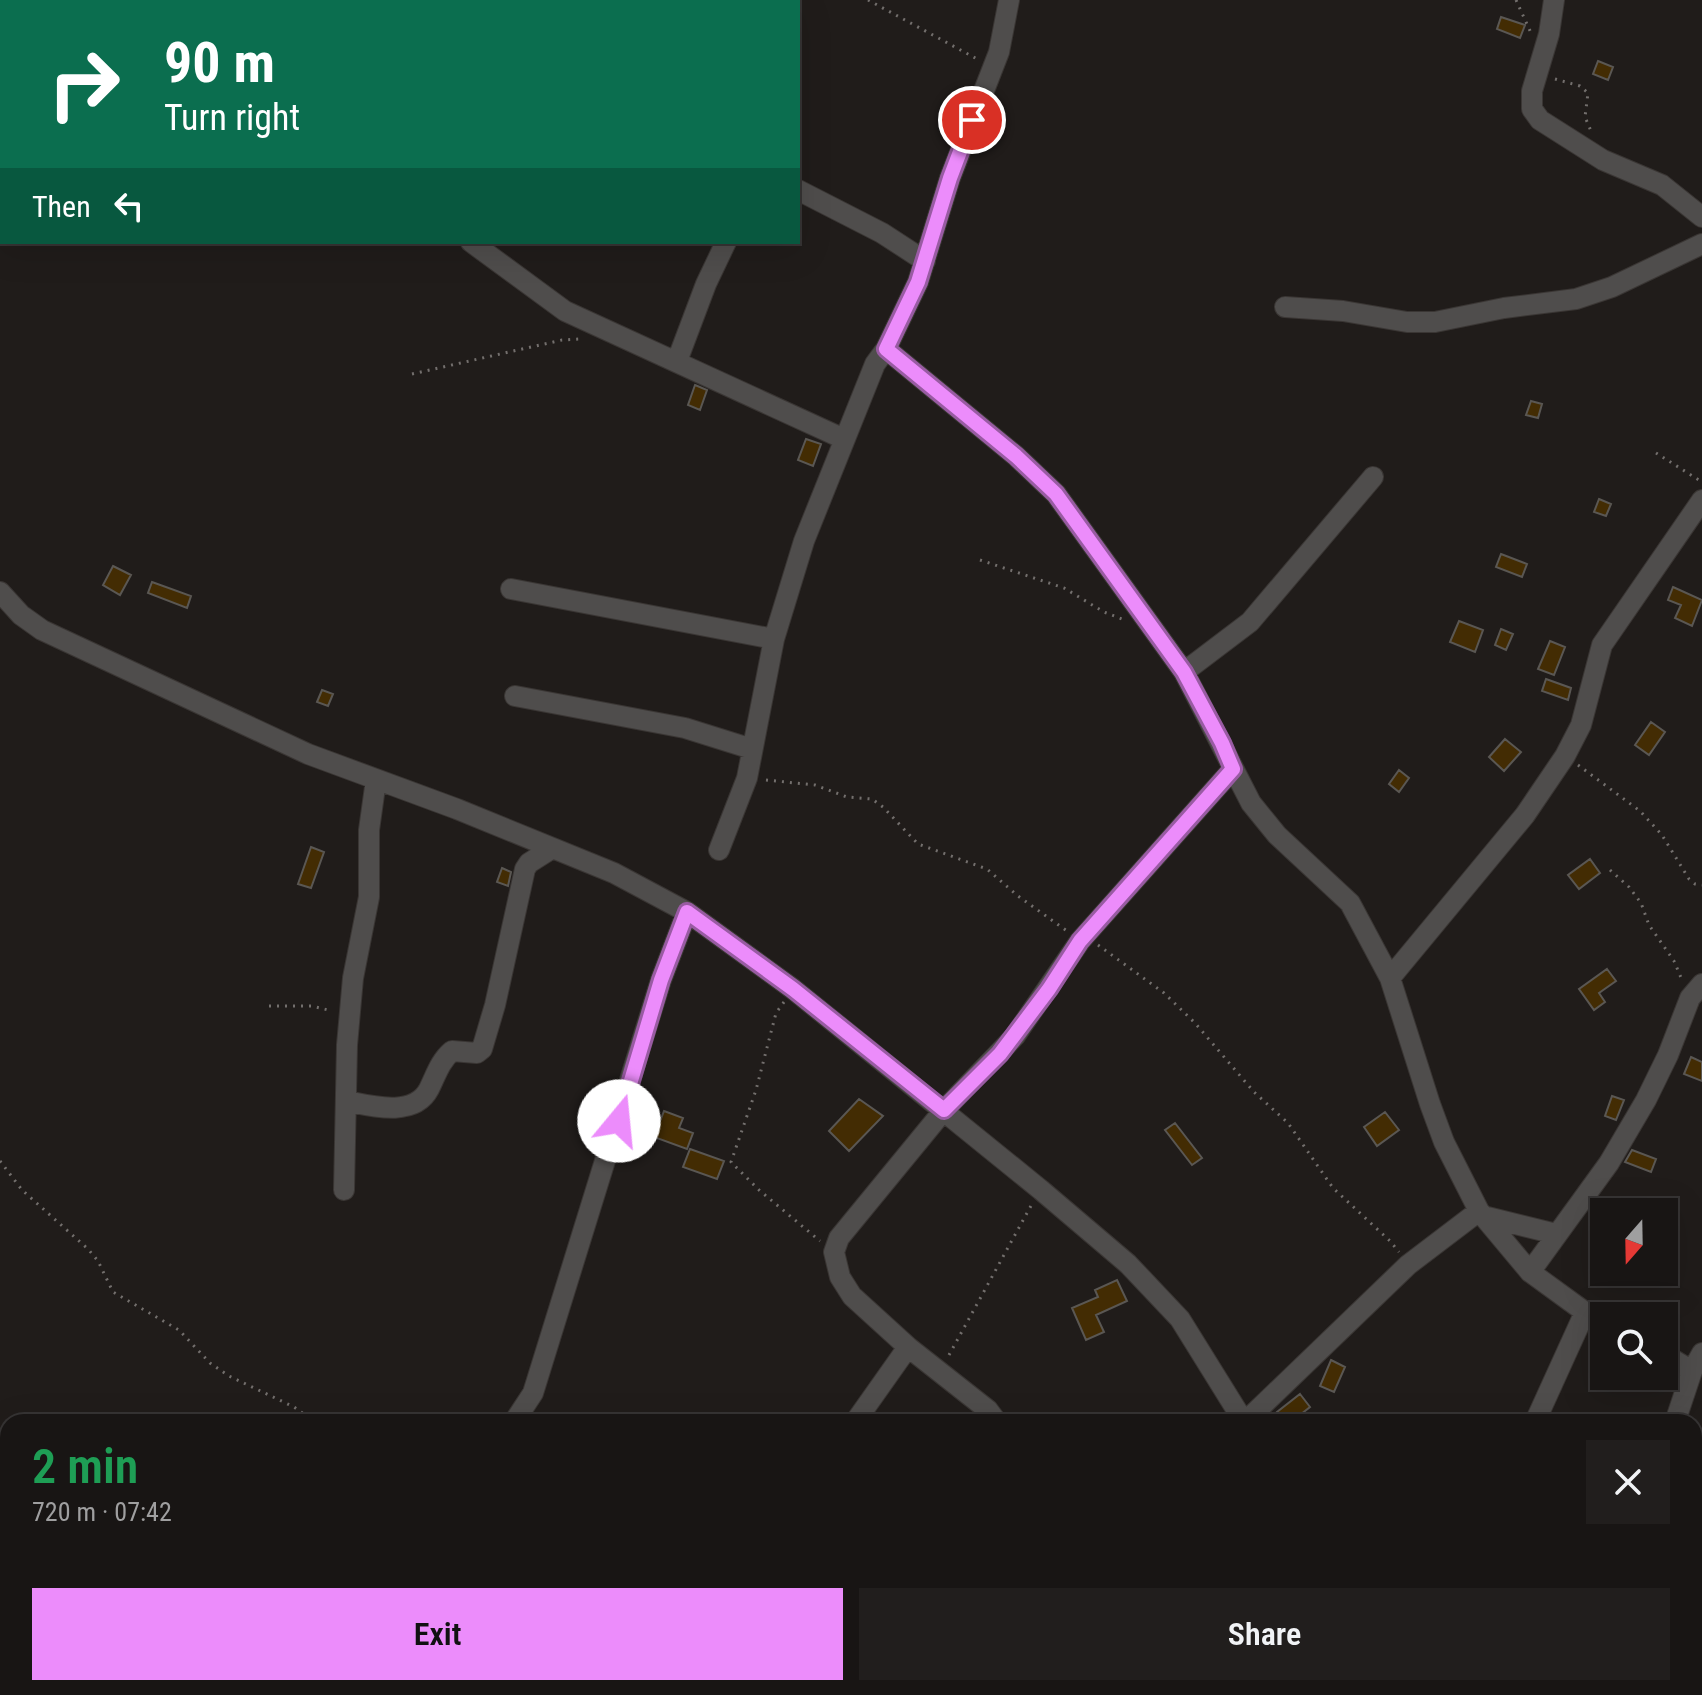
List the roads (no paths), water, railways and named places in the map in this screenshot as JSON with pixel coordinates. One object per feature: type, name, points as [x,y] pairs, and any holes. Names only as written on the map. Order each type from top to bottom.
[{"type":"street","points":[[719,850],[747,778],[774,639],[804,541],[875,364],[886,349],[918,282],[950,178],[1003,40],[1009,0]]},
{"type":"street","points":[[1554,0],[1530,102],[1540,120],[1603,160],[1662,185],[1702,217]]},
{"type":"street","points":[[800,191],[882,233],[925,261]]},
{"type":"street","points":[[677,361],[701,296],[725,244]]},
{"type":"street","points":[[1285,307],[1343,311],[1407,322],[1435,322],[1504,308],[1576,299],[1612,287],[1702,244]]},
{"type":"street","points":[[486,246],[546,299],[619,336],[844,439]]},
{"type":"street","points":[[886,349],[1005,446],[1056,494],[1184,672],[1251,803],[1277,835],[1350,903],[1390,978],[1444,1142],[1481,1213],[1530,1272],[1590,1314]]},
{"type":"street","points":[[1184,672],[1250,622],[1373,477]]},
{"type":"street","points":[[1390,978],[1525,815],[1565,756],[1581,725],[1602,645],[1702,500]]},
{"type":"street","points":[[511,589],[774,639]]},
{"type":"street","points":[[0,592],[21,615],[42,630],[308,754],[457,809],[614,873],[687,912],[793,989],[1128,1264],[1180,1319],[1239,1414]]},
{"type":"street","points":[[515,696],[685,728],[752,749]]},
{"type":"street","points":[[991,1414],[908,1347],[852,1296],[840,1277],[834,1252],[839,1238],[944,1110],[1015,1036],[1080,941],[1233,769]]},
{"type":"street","points":[[344,1190],[347,1045],[353,978],[369,897],[369,830],[376,780]]},
{"type":"street","points":[[346,1101],[387,1109],[410,1104],[427,1093],[441,1062],[452,1051],[471,1053],[482,1049],[495,1005],[525,869],[551,849]]},
{"type":"street","points":[[519,1414],[533,1393],[661,980],[687,912]]},
{"type":"street","points":[[1530,1272],[1590,1193],[1646,1100],[1696,991]]},
{"type":"street","points":[[1481,1213],[1556,1234]]},
{"type":"street","points":[[1252,1414],[1408,1265],[1481,1213]]},
{"type":"street","points":[[1539,1414],[1585,1312]]},
{"type":"street","points":[[861,1414],[908,1347]]},
{"type":"street","points":[[1678,1414],[1697,1362]]}]
